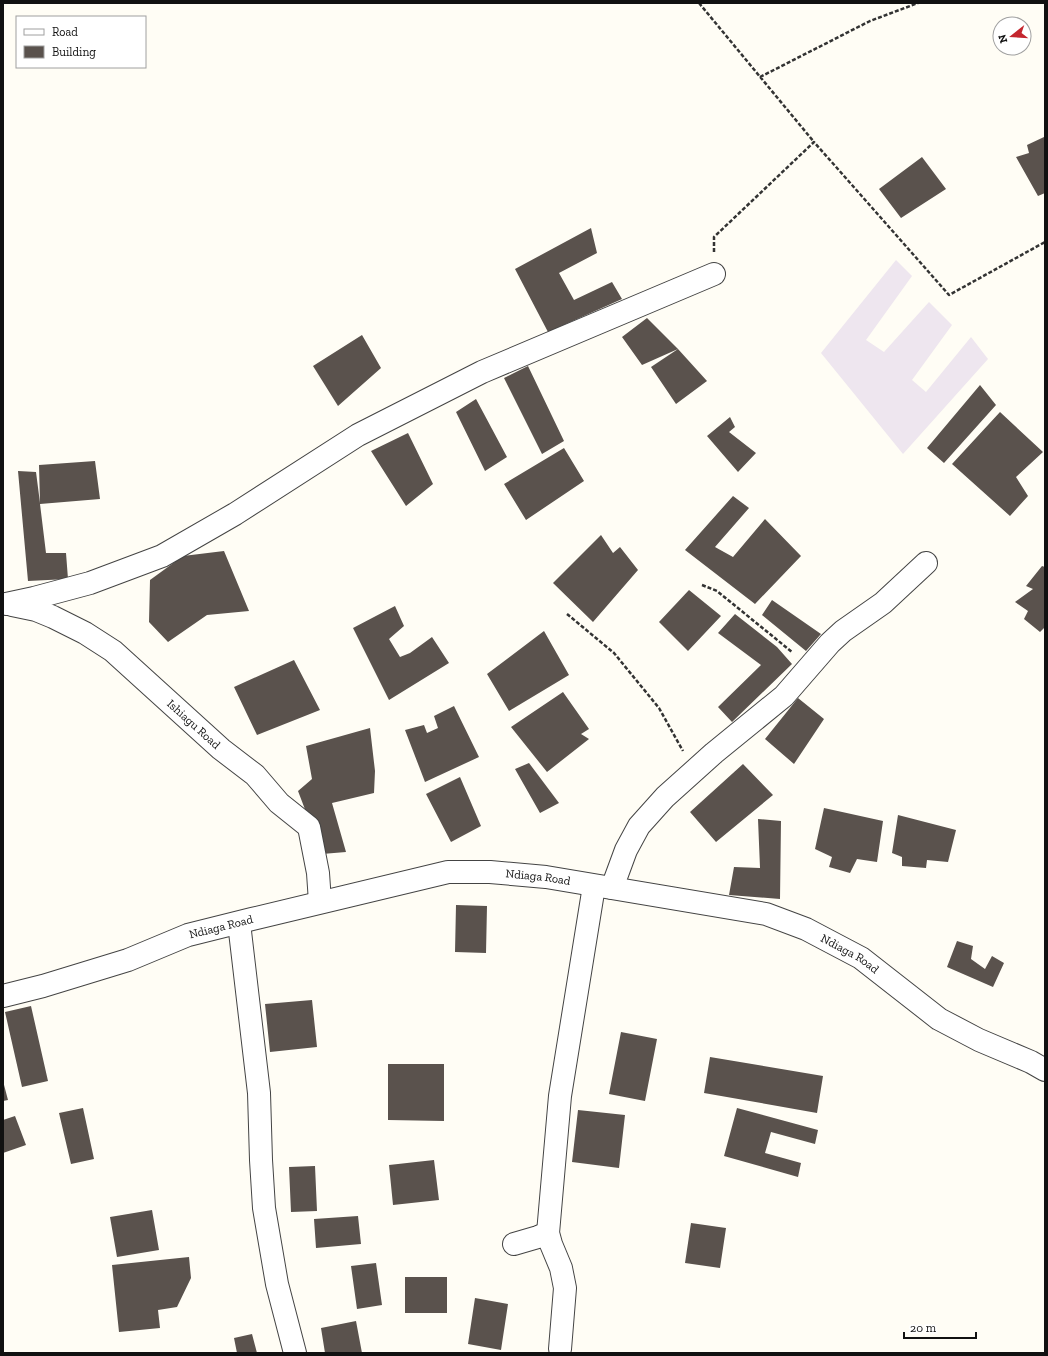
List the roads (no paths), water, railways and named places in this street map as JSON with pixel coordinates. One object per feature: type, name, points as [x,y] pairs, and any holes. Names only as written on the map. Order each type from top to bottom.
[{"type":"street","points":[[5,603],[34,598],[90,583],[162,556],[235,514],[358,435],[482,372],[714,274]]},
{"type":"street","points":[[560,1350],[565,1288],[561,1268],[548,1233],[560,1096],[603,887],[639,826],[665,797],[726,743],[784,696],[838,635],[883,603],[926,563]]},
{"type":"street","name":"Ishiagu Road","points":[[5,603],[36,610],[85,633],[112,651],[221,749],[255,775],[278,803],[309,827],[318,873],[320,902]]},
{"type":"street","name":"Ndiaga Road","points":[[3,996],[43,986],[128,960],[188,936],[320,902],[448,872],[490,872],[546,877],[766,914],[806,929],[861,958],[939,1019],[979,1040],[1031,1062],[1045,1070]]},
{"type":"street","points":[[239,923],[259,1093],[264,1208],[277,1284],[295,1353]]},
{"type":"street","points":[[514,1244],[548,1233]]}]
